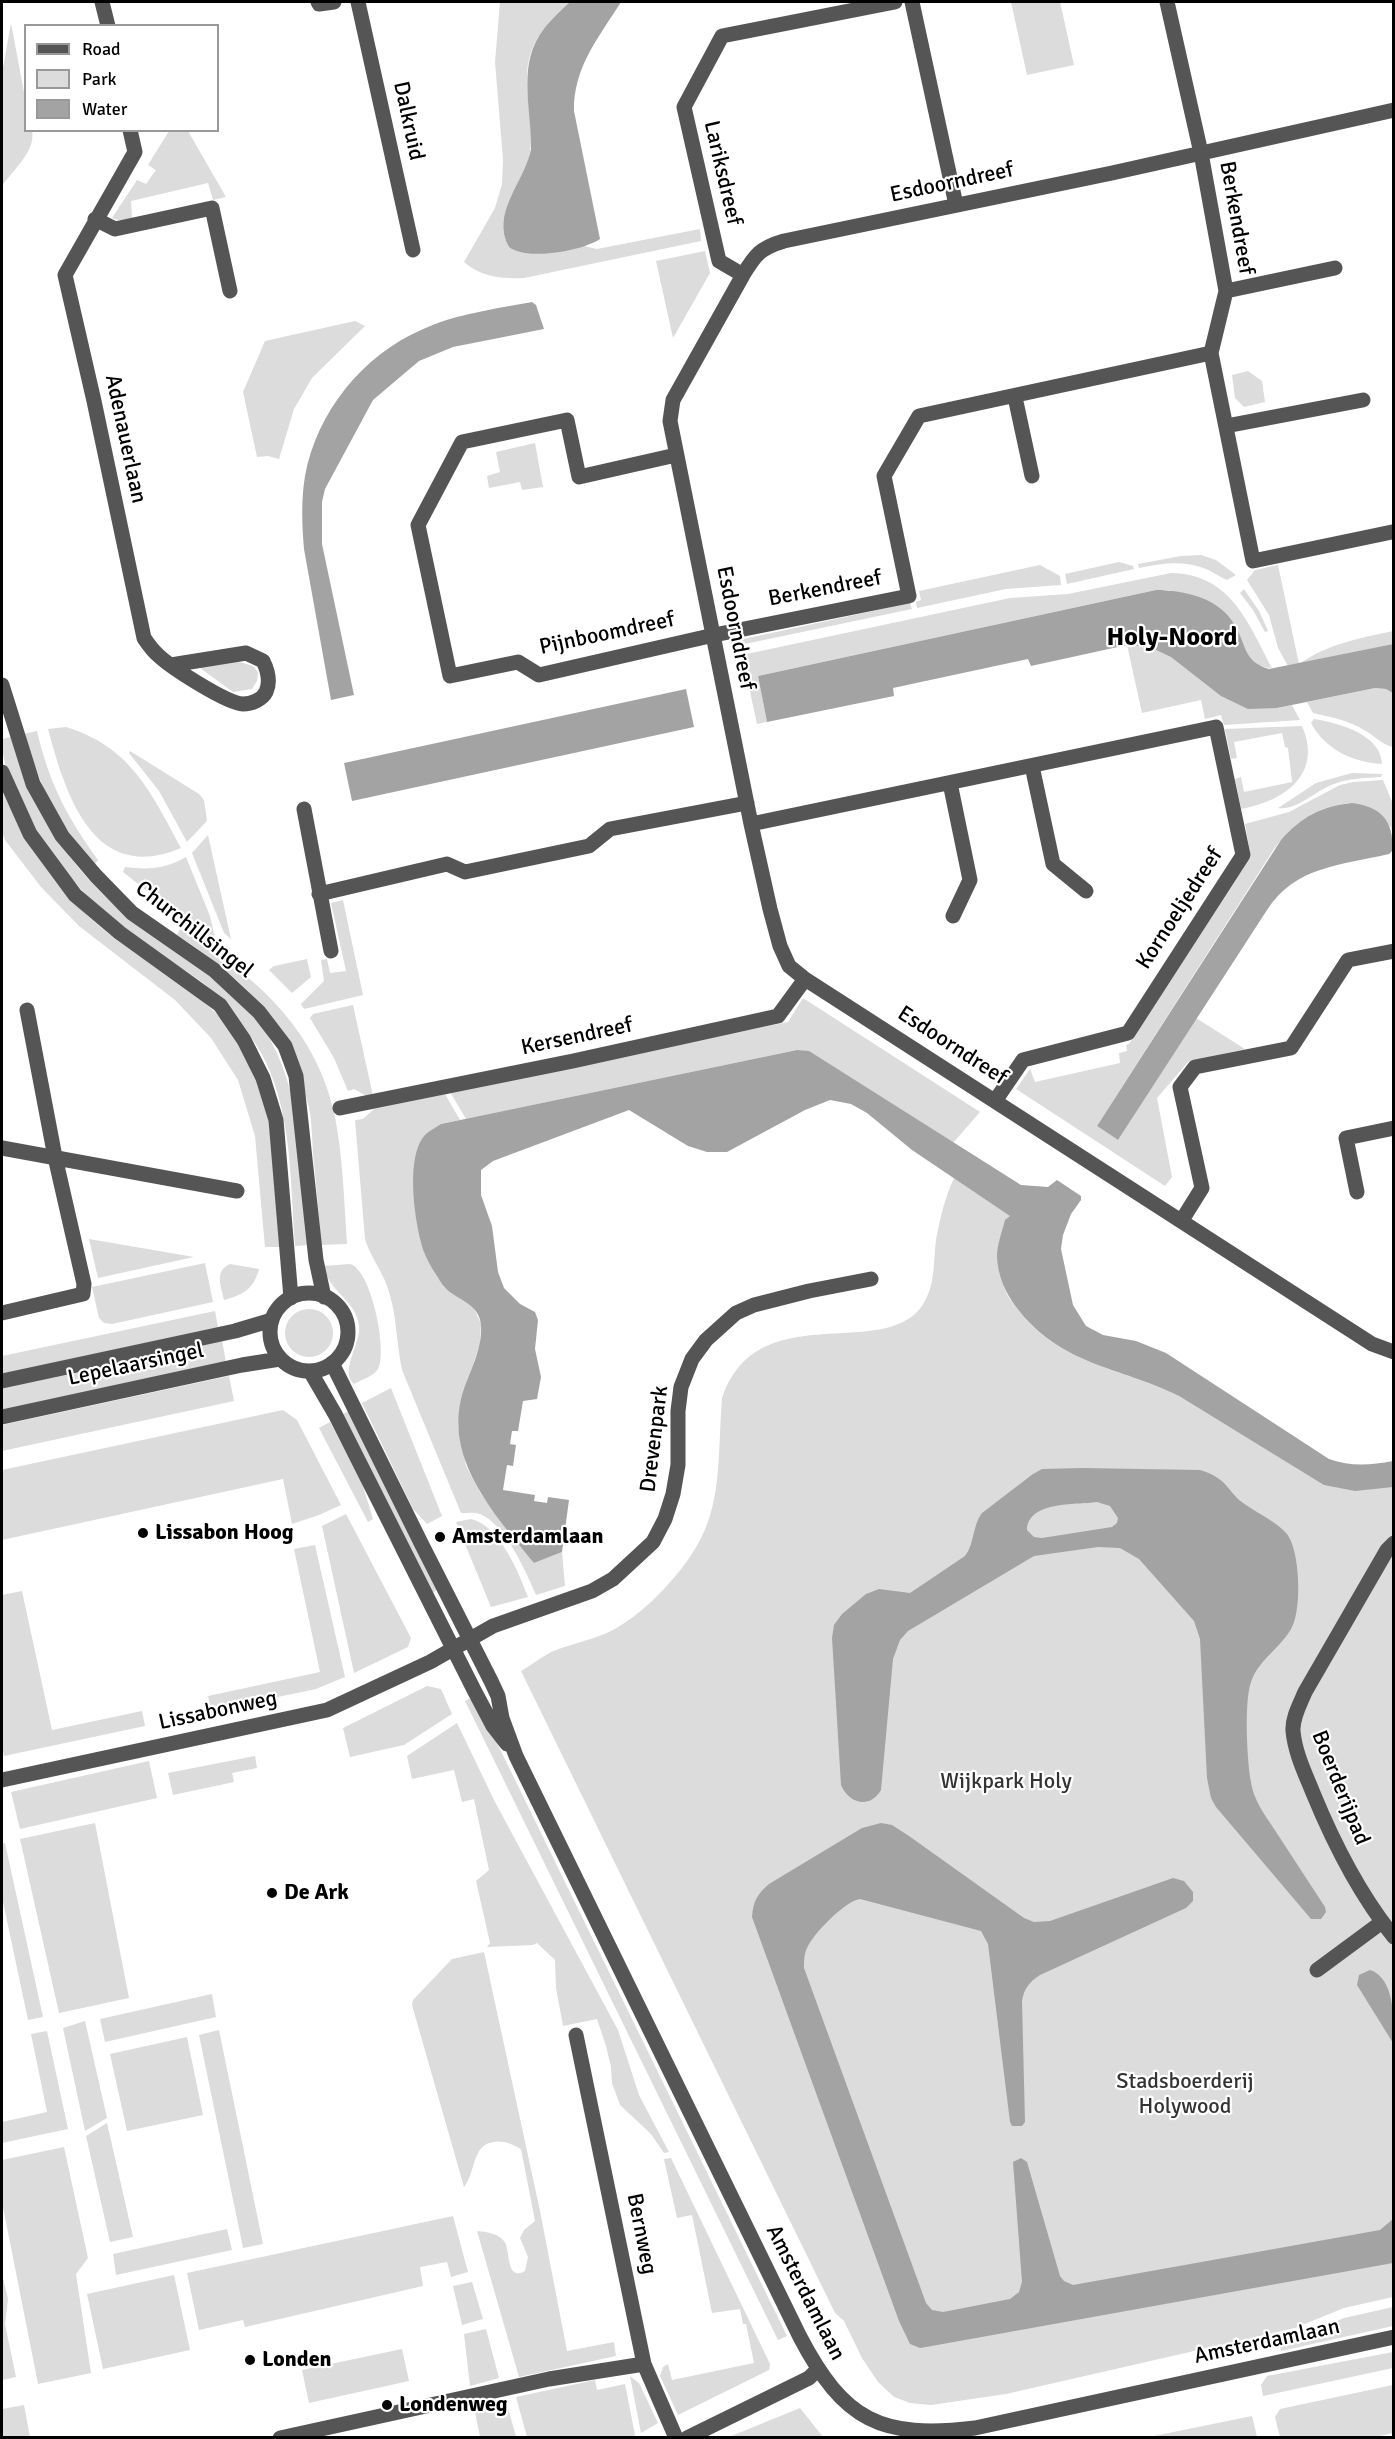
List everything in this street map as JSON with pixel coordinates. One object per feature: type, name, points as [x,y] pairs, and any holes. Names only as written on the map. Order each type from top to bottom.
[{"type":"street","points":[[102,2],[108,24]]},
{"type":"street","points":[[318,2],[319,4],[334,2]]},
{"type":"street","name":"Dalkruid","points":[[358,2],[413,250]]},
{"type":"street","name":"Lariksdreef","points":[[743,276],[719,261],[684,107],[723,36],[894,2]]},
{"type":"street","points":[[912,2],[956,206]]},
{"type":"street","name":"Berkendreef","points":[[1167,2],[1201,153],[1226,291],[1211,353],[1253,561],[1392,532]]},
{"type":"street","name":"Esdoorndreef","points":[[1394,110],[775,244],[758,253],[743,276],[674,400],[670,421],[751,824],[780,946],[789,966],[805,979],[1372,1344],[1394,1352]]},
{"type":"street","name":"Adenauerlaan","points":[[130,132],[135,152],[65,275],[125,542],[144,638],[156,654],[171,665],[226,699],[242,704],[256,701],[262,697],[268,684],[269,676],[263,661],[246,653],[171,665]]},
{"type":"street","points":[[95,219],[115,229],[212,208],[230,291]]},
{"type":"street","name":"Berkendreef","points":[[1226,291],[1335,268]]},
{"type":"street","name":"Berkendreef","points":[[714,635],[909,596],[884,476],[919,416],[1211,353]]},
{"type":"street","points":[[1015,397],[1032,477]]},
{"type":"street","points":[[1226,426],[1363,400]]},
{"type":"street","name":"Pijnboomdreef","points":[[676,454],[579,477],[567,420],[462,442],[418,525],[420,537],[450,676],[518,662],[539,675],[714,635]]},
{"type":"street","name":"Churchillsingel","points":[[2,685],[33,784],[62,836],[132,913],[214,970],[259,1012],[285,1046],[296,1076],[315,1248],[324,1297]]},
{"type":"street","name":"Kornoeljedreef","points":[[751,824],[1216,727],[1243,855],[1128,1033],[1023,1060],[995,1101]]},
{"type":"street","points":[[1032,766],[1053,864],[1086,891]]},
{"type":"street","name":"Churchillsingel","points":[[2,772],[30,834],[75,896],[120,933],[220,1005],[244,1040],[264,1078],[276,1120],[291,1298]]},
{"type":"street","points":[[950,783],[970,880],[953,916]]},
{"type":"street","points":[[319,894],[447,864],[465,872],[531,859],[589,846],[610,829],[747,803]]},
{"type":"street","points":[[304,809],[331,951]]},
{"type":"street","points":[[1182,1220],[1202,1188],[1180,1087],[1195,1067],[1291,1048],[1348,960],[1394,951]]},
{"type":"street","name":"Kersendreef","points":[[340,1108],[573,1061],[778,1016],[805,979]]},
{"type":"street","points":[[2,1312],[83,1294],[84,1284],[55,1157],[27,1010]]},
{"type":"street","points":[[1357,1192],[1346,1138],[1394,1128]]},
{"type":"street","points":[[2,1148],[237,1191]]},
{"type":"street","name":"Drevenpark","points":[[469,1639],[493,1626],[591,1591],[613,1579],[653,1542],[665,1519],[673,1494],[678,1465],[678,1411],[681,1387],[692,1359],[716,1328],[736,1312],[754,1305],[871,1279]]},
{"type":"street","points":[[307,1293],[324,1297],[340,1309],[347,1327],[345,1347],[333,1363],[310,1371],[294,1369],[280,1359],[271,1341],[272,1320],[279,1307],[291,1298],[307,1293]]},
{"type":"street","name":"Lepelaarsingel","points":[[2,1381],[235,1331],[272,1320]]},
{"type":"street","name":"Lepelaarsingel","points":[[2,1417],[242,1365],[280,1359]]},
{"type":"street","name":"Amsterdamlaan","points":[[333,1363],[498,1696],[502,1718],[516,1756],[817,2370],[849,2406],[880,2425],[918,2433],[945,2433],[1394,2337]]},
{"type":"street","name":"Amsterdamlaan","points":[[310,1371],[340,1425],[493,1726],[516,1756]]},
{"type":"street","name":"Boerderijpad","points":[[1394,1543],[1387,1550],[1305,1692],[1296,1714],[1293,1730],[1300,1762],[1337,1849],[1382,1922],[1394,1937]]},
{"type":"street","points":[[453,1649],[469,1639]]},
{"type":"street","name":"Lissabonweg","points":[[2,1780],[327,1710],[453,1649]]},
{"type":"street","points":[[1317,1970],[1382,1922]]},
{"type":"street","name":"Bernweg","points":[[576,2035],[644,2364],[676,2438]]},
{"type":"street","points":[[280,2438],[549,2379],[644,2364]]},
{"type":"street","points":[[687,2438],[809,2378],[817,2370]]},
{"type":"green space","points":[[500,2],[570,2],[542,31],[531,52],[527,93],[531,148],[524,173],[505,214],[504,235],[509,247],[549,253],[584,246],[597,249],[700,229],[701,241],[524,278],[492,276],[477,271],[464,262],[495,208],[502,184],[503,160],[495,62]]},
{"type":"green space","points":[[1011,2],[1060,2],[1074,65],[1027,75]]},
{"type":"green space","points":[[11,23],[24,93],[24,132],[32,132],[32,138],[31,146],[23,160],[2,186],[2,73]]},
{"type":"green space","points":[[168,132],[189,132],[226,197],[213,200],[208,183],[131,201],[132,218],[121,221],[112,218],[137,180],[146,184],[156,170],[148,165]]},
{"type":"green space","points":[[705,251],[710,273],[673,338],[656,261]]},
{"type":"green space","points":[[355,321],[365,326],[312,378],[294,409],[279,459],[268,456],[257,457],[243,392],[265,341]]},
{"type":"green space","points":[[1248,371],[1262,381],[1265,402],[1244,407],[1235,398],[1232,375]]},
{"type":"green space","points":[[535,443],[543,487],[522,490],[520,482],[489,488],[487,476],[500,472],[496,452]]},
{"type":"green space","points":[[1201,555],[1216,560],[1236,575],[1227,580],[1206,569],[1189,564],[1164,564],[1139,568],[1138,564],[1181,556]]},
{"type":"green space","points":[[1119,562],[1133,566],[1134,569],[1067,584],[1065,574]]},
{"type":"green space","points":[[1040,565],[1060,576],[1061,585],[1006,589],[917,608],[916,602],[921,600],[919,591]]},
{"type":"green space","points":[[1278,565],[1299,664],[1288,666],[1278,648],[1269,615],[1247,580],[1255,570]]},
{"type":"green space","points":[[1171,573],[1192,576],[1209,582],[1223,592],[1245,618],[1272,668],[1263,667],[1255,662],[1244,648],[1170,590],[1156,590],[758,676],[767,722],[757,724],[742,655],[1010,598],[1068,594]]},
{"type":"green space","points":[[1244,589],[1259,611],[1268,631],[1265,632],[1240,593]]},
{"type":"green space","points":[[910,603],[912,609],[740,645],[739,640]]},
{"type":"green space","points":[[1393,631],[1393,644],[1300,664],[1333,646]]},
{"type":"green space","points":[[1127,645],[1142,645],[1159,650],[1277,708],[1292,705],[1300,720],[1224,725],[1221,715],[1205,719],[1201,700],[1142,713]]},
{"type":"green space","points":[[233,660],[253,666],[258,672],[257,681],[252,689],[233,692],[200,668]]},
{"type":"green space","points":[[1375,688],[1386,689],[1394,693],[1393,747],[1352,724],[1313,713],[1307,702]]},
{"type":"green space","points":[[1314,719],[1357,732],[1374,745],[1380,754],[1382,764],[1360,761],[1341,753],[1324,741],[1311,723]]},
{"type":"green space","points":[[1302,726],[1308,758],[1304,771],[1296,782],[1285,792],[1272,799],[1241,809],[1235,779],[1241,777],[1244,792],[1292,782],[1288,748],[1285,747],[1282,733],[1234,742],[1237,758],[1231,759],[1225,729]]},
{"type":"green space","points":[[66,727],[107,746],[123,759],[149,790],[181,848],[151,856],[126,854],[105,844],[89,828],[75,806],[64,781],[48,729]]},
{"type":"green space","points":[[37,731],[47,767],[60,799],[98,860],[93,866],[50,806],[23,734]]},
{"type":"green space","points":[[11,737],[22,772],[46,822],[83,873],[128,917],[206,972],[242,1002],[271,1041],[282,1065],[296,1115],[309,1245],[295,1246],[284,1121],[271,1073],[260,1051],[248,1032],[219,997],[202,982],[147,947],[103,912],[57,861],[29,819],[10,780],[4,760],[2,739]]},
{"type":"green space","points":[[130,751],[199,794],[204,800],[207,821],[187,842],[159,791],[129,753]]},
{"type":"green space","points":[[1352,773],[1382,774],[1381,777],[1340,782],[1292,806],[1278,808],[1316,783]]},
{"type":"green space","points":[[1383,780],[1393,804],[1393,836],[1391,827],[1352,803],[1317,812],[1298,823],[1274,849],[1097,1126],[1118,1140],[1196,1018],[1245,1049],[1188,1062],[1157,1098],[1172,1177],[1165,1186],[1016,1089],[1030,1069],[1035,1082],[1120,1063],[1119,1053],[1127,1051],[1126,1045],[1129,1044],[1251,857],[1245,824],[1289,812],[1340,785]]},
{"type":"green space","points":[[2,792],[21,829],[42,862],[81,909],[118,941],[205,1004],[225,1022],[241,1043],[258,1079],[270,1119],[282,1247],[265,1247],[255,1136],[238,1080],[211,1038],[175,1000],[79,926],[41,887],[5,840],[2,832]]},
{"type":"green space","points":[[208,835],[231,939],[224,933],[192,853]]},
{"type":"green space","points":[[186,857],[210,916],[215,938],[162,903],[123,872],[125,867],[157,868]]},
{"type":"green space","points":[[343,900],[363,995],[304,1009],[301,1004],[324,981],[321,960],[327,959],[330,973],[346,971],[331,903]]},
{"type":"green space","points":[[180,929],[232,964],[255,984],[295,1028],[312,1053],[325,1081],[337,1128],[347,1244],[321,1245],[310,1113],[301,1079],[290,1052],[262,1007],[224,969],[177,935]]},
{"type":"green space","points":[[307,959],[311,977],[292,993],[269,970],[274,966]]},
{"type":"green space","points":[[803,998],[980,1112],[953,1143],[809,1052],[797,1050],[466,1119],[450,1092],[788,1022]]},
{"type":"green space","points":[[353,1005],[373,1096],[368,1097],[354,1089],[348,1091],[334,1058],[310,1018],[313,1014]]},
{"type":"green space","points":[[445,1094],[460,1120],[441,1124],[415,1210],[425,1254],[444,1287],[473,1306],[481,1324],[480,1344],[461,1400],[458,1426],[466,1466],[481,1494],[534,1563],[562,1552],[565,1586],[536,1595],[514,1549],[498,1528],[480,1514],[461,1513],[402,1370],[390,1296],[385,1280],[365,1239],[355,1120],[363,1119],[374,1109]]},
{"type":"green space","name":"Wijkpark Holy","points":[[954,1178],[1011,1216],[1005,1259],[1005,1288],[1020,1312],[1037,1330],[1055,1344],[1094,1363],[1179,1396],[1324,1484],[1393,1474],[1393,2297],[1344,2308],[1295,2328],[1006,2394],[931,2405],[910,2403],[894,2397],[878,2382],[862,2358],[844,2321],[835,2313],[521,1671],[552,1652],[599,1636],[620,1626],[652,1601],[683,1566],[698,1544],[708,1523],[717,1478],[722,1398],[739,1367],[762,1348],[790,1338],[879,1330],[903,1322],[922,1306],[932,1282],[939,1224]]},
{"type":"green space","points":[[89,1239],[194,1257],[98,1278]]},
{"type":"green space","points":[[205,1263],[213,1302],[112,1324],[104,1323],[99,1318],[92,1287]]},
{"type":"green space","points":[[230,1264],[259,1269],[254,1282],[247,1290],[224,1300],[220,1275]]},
{"type":"green space","points":[[350,1264],[358,1269],[371,1295],[381,1346],[381,1360],[378,1369],[354,1384],[349,1372],[359,1333],[357,1317],[348,1302],[331,1283],[323,1266]]},
{"type":"green space","points":[[304,1309],[314,1309],[326,1316],[333,1328],[333,1338],[326,1350],[314,1357],[304,1357],[289,1346],[285,1338],[285,1328],[296,1313]]},
{"type":"green space","points":[[215,1311],[218,1327],[2,1374],[2,1356]]},
{"type":"green space","points":[[222,1340],[226,1363],[2,1411],[2,1387]]},
{"type":"green space","points":[[229,1376],[234,1401],[2,1451],[2,1425]]},
{"type":"green space","points":[[391,1388],[442,1516],[427,1524],[413,1509],[362,1403]]},
{"type":"green space","points":[[283,1410],[297,1420],[341,1505],[292,1524],[283,1479],[2,1540],[2,1470]]},
{"type":"green space","points":[[349,1411],[438,1589],[431,1594],[341,1415]]},
{"type":"green space","points":[[330,1422],[362,1483],[373,1519],[368,1522],[319,1428]]},
{"type":"green space","points":[[346,1514],[411,1638],[408,1647],[354,1673],[322,1526]]},
{"type":"green space","points":[[471,1519],[491,1530],[499,1540],[507,1551],[528,1597],[491,1607],[456,1522]]},
{"type":"green space","points":[[315,1545],[345,1677],[316,1689],[211,1711],[208,1696],[320,1672],[294,1549]]},
{"type":"green space","points":[[22,1591],[52,1730],[142,1711],[145,1726],[4,1756],[2,1746],[2,1595]]},
{"type":"green space","points":[[427,1686],[441,1689],[452,1714],[404,1745],[350,1757],[343,1728]]},
{"type":"green space","points":[[471,1698],[498,1745],[787,2336],[778,2340],[465,1701]]},
{"type":"green space","points":[[457,1723],[495,1802],[618,2030],[639,2095],[669,2152],[664,2153],[651,2134],[620,2105],[612,2083],[611,2067],[597,2019],[563,2026],[556,1988],[555,1960],[537,1943],[487,1947],[490,1943],[476,1881],[489,1870],[474,1799],[462,1802],[454,1770],[412,1779],[407,1756]]},
{"type":"green space","points":[[255,1756],[257,1768],[232,1773],[234,1782],[173,1795],[168,1773]]},
{"type":"green space","points":[[149,1761],[157,1798],[20,1829],[11,1792]]},
{"type":"green space","points":[[95,1823],[129,1998],[59,2013],[20,1839]]},
{"type":"green space","points":[[5,1843],[43,2017],[28,2020],[2,1897],[2,1844]]},
{"type":"green space","points":[[484,1952],[540,2211],[567,2351],[614,2342],[616,2356],[519,2377],[477,2231],[492,2233],[501,2238],[506,2245],[511,2268],[514,2272],[525,2271],[528,2257],[520,2238],[524,2230],[535,2221],[521,2149],[502,2142],[483,2146],[464,2187],[412,2005],[413,2000],[452,1959]]},
{"type":"green space","points":[[212,1994],[216,2017],[105,2042],[100,2019]]},
{"type":"green space","points":[[85,2021],[107,2118],[85,2131],[63,2028]]},
{"type":"green space","points":[[219,2030],[263,2244],[243,2248],[199,2035]]},
{"type":"green space","points":[[47,2031],[68,2129],[2,2143],[2,2122],[47,2112],[31,2034]]},
{"type":"green space","points":[[187,2037],[203,2115],[127,2131],[110,2054]]},
{"type":"green space","points":[[107,2123],[133,2237],[110,2242],[86,2136]]},
{"type":"green space","points":[[64,2147],[88,2258],[76,2274],[91,2373],[38,2384],[2,2202],[2,2160]]},
{"type":"green space","points":[[671,2158],[770,2364],[769,2370],[678,2415],[660,2376],[663,2367],[668,2364],[672,2380],[754,2363],[746,2324],[743,2324],[740,2309],[712,2313],[692,2215],[677,2218],[664,2159]]},
{"type":"green space","points":[[453,2216],[468,2272],[451,2277],[447,2262],[420,2267],[423,2286],[245,2327],[243,2320],[199,2330],[187,2273]]},
{"type":"green space","points":[[227,2229],[232,2250],[116,2275],[113,2254]]},
{"type":"green space","points":[[2,2274],[8,2299],[5,2324],[16,2377],[2,2380]]},
{"type":"green space","points":[[174,2275],[190,2350],[103,2369],[87,2294]]},
{"type":"green space","points":[[472,2282],[483,2319],[462,2325],[453,2286]]},
{"type":"green space","points":[[1393,2307],[1393,2326],[1281,2351],[1279,2342],[1294,2339],[1344,2318]]},
{"type":"green space","points":[[486,2329],[499,2378],[470,2386],[464,2334]]},
{"type":"green space","points":[[402,2349],[409,2381],[309,2403],[302,2370]]},
{"type":"green space","points":[[1393,2352],[1393,2368],[1263,2396],[1261,2385],[1267,2376]]},
{"type":"green space","points":[[630,2376],[639,2383],[658,2423],[641,2433]]},
{"type":"green space","points":[[595,2380],[597,2390],[625,2384],[635,2435],[631,2438],[527,2437],[516,2397]]},
{"type":"green space","points":[[1393,2385],[1393,2433],[1371,2438],[1280,2437],[1275,2417],[1280,2409]]},
{"type":"green space","points":[[506,2400],[516,2437],[480,2437],[474,2406]]},
{"type":"green space","points":[[24,2405],[30,2437],[2,2437],[2,2409]]},
{"type":"green space","points":[[800,2408],[823,2437],[729,2437]]},
{"type":"green space","points":[[1252,2416],[1257,2437],[1149,2437]]},
{"type":"water","points":[[570,2],[621,2],[589,54],[575,95],[574,111],[600,239],[581,247],[554,253],[517,251],[509,247],[504,234],[504,222],[506,210],[531,149],[529,63],[542,31]]},
{"type":"water","points":[[532,302],[536,305],[544,329],[453,347],[419,361],[373,400],[325,489],[322,502],[322,544],[354,695],[331,700],[304,549],[303,531],[302,503],[305,476],[320,430],[345,389],[380,355],[400,341],[447,320]]},
{"type":"water","points":[[1156,590],[1200,597],[1219,608],[1234,624],[1249,657],[1260,666],[1269,669],[1393,644],[1393,693],[1386,689],[1375,688],[1277,708],[1248,709],[1221,696],[1171,657],[1150,647],[1127,645],[1031,666],[1028,659],[893,688],[894,696],[767,722],[758,676]]},
{"type":"water","points":[[686,689],[694,727],[352,801],[344,763]]},
{"type":"water","points":[[1352,803],[1370,807],[1383,816],[1391,831],[1392,851],[1389,854],[1321,870],[1291,884],[1278,895],[1118,1140],[1097,1126],[1281,840],[1296,825],[1313,814],[1331,807]]},
{"type":"water","points":[[797,1050],[809,1051],[1021,1185],[1048,1187],[1057,1180],[1081,1196],[1063,1235],[1061,1249],[1073,1305],[1086,1326],[1103,1335],[1136,1341],[1166,1353],[1329,1459],[1361,1464],[1393,1461],[1393,1487],[1355,1491],[1324,1485],[1179,1396],[1092,1362],[1052,1342],[1033,1327],[1016,1307],[1000,1277],[997,1263],[998,1247],[1005,1220],[1010,1216],[912,1150],[867,1113],[851,1104],[830,1100],[805,1110],[727,1152],[707,1152],[688,1146],[629,1110],[493,1161],[481,1170],[481,1195],[492,1226],[498,1272],[504,1288],[520,1304],[535,1312],[538,1320],[535,1349],[541,1377],[537,1399],[523,1401],[518,1431],[512,1431],[510,1444],[516,1445],[513,1466],[507,1465],[503,1490],[535,1495],[534,1501],[547,1503],[548,1497],[569,1500],[562,1552],[534,1563],[478,1488],[461,1445],[458,1423],[461,1399],[480,1344],[481,1325],[476,1311],[442,1284],[424,1252],[417,1226],[413,1191],[415,1158],[419,1144],[426,1134],[441,1124]]},
{"type":"water","points":[[1042,1469],[1200,1470],[1217,1477],[1240,1500],[1287,1534],[1295,1553],[1297,1566],[1297,1607],[1288,1634],[1259,1667],[1251,1682],[1247,1716],[1248,1760],[1255,1797],[1325,1907],[1326,1912],[1321,1919],[1311,1919],[1216,1807],[1211,1798],[1207,1778],[1200,1639],[1194,1621],[1139,1559],[1120,1548],[1098,1547],[1034,1556],[908,1631],[900,1640],[893,1659],[881,1790],[871,1800],[860,1802],[849,1796],[841,1785],[832,1638],[834,1625],[842,1614],[866,1594],[879,1589],[910,1593],[965,1556],[982,1513]],"holes":[[[1097,1502],[1110,1506],[1118,1518],[1117,1523],[1112,1527],[1042,1538],[1034,1537],[1027,1530],[1029,1521],[1035,1514],[1054,1506]]]},
{"type":"water","points":[[881,1823],[892,1825],[909,1836],[1024,1918],[1034,1922],[1050,1921],[1173,1878],[1184,1881],[1193,1892],[1193,1901],[1186,1908],[1040,1975],[1028,1986],[1022,2001],[1025,2122],[1022,2126],[1012,2126],[1010,2122],[988,1944],[981,1931],[860,1899],[838,1912],[810,1942],[805,1953],[804,1968],[926,2303],[932,2310],[943,2312],[1010,2299],[1019,2292],[1022,2282],[1013,2162],[1021,2158],[1027,2162],[1060,2276],[1064,2281],[1073,2285],[1380,2230],[1393,2219],[1393,2263],[926,2347],[920,2348],[910,2344],[899,2321],[752,1917],[756,1899],[769,1884],[862,1828]]},
{"type":"water","points":[[1370,1970],[1378,1974],[1389,1990],[1393,2011],[1393,2043],[1357,1985],[1359,1975]]},
{"type":"place","name":"Lissabon Hoog","points":[[143,1533]]},
{"type":"place","name":"Amsterdamlaan","points":[[440,1537]]},
{"type":"place","name":"De Ark","points":[[272,1893]]},
{"type":"place","name":"Londen","points":[[250,2360]]},
{"type":"place","name":"Londenweg","points":[[387,2405]]},
{"type":"district","name":"Holy-Noord","points":[[1172,638]]},
{"type":"park label","name":"Stadsboerderij Holywood","points":[[1185,2094]]}]
